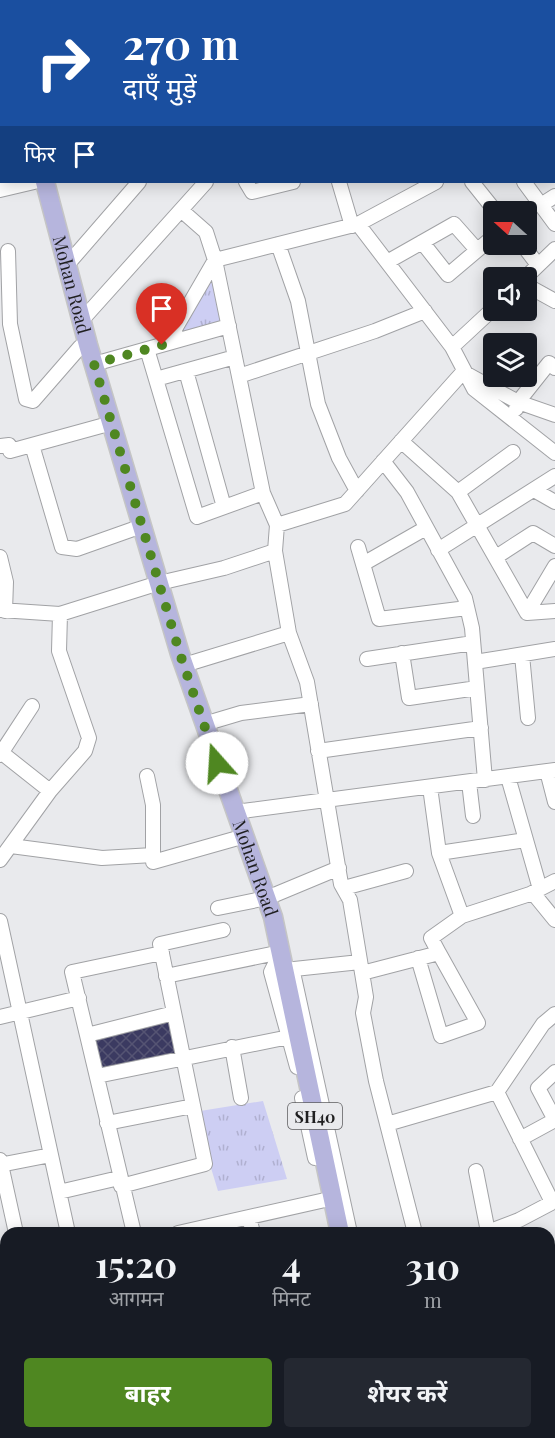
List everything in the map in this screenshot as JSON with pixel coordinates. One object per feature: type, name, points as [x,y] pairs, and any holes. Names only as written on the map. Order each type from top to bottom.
[{"type":"main road","name":"Mohan Road","points":[[45,183],[88,345],[184,665],[267,898],[285,959]]},
{"type":"main road","name":"SH40","points":[[285,959],[290,998],[339,1227]]},
{"type":"street","points":[[0,190],[30,183]]},
{"type":"street","points":[[67,265],[138,183]]},
{"type":"street","points":[[82,320],[205,183]]},
{"type":"street","points":[[247,183],[252,192],[289,183]]},
{"type":"street","points":[[339,183],[355,225],[387,262],[452,347],[463,372],[474,389],[512,422],[555,453]]},
{"type":"street","points":[[176,341],[175,329],[215,260],[355,225],[434,183]]},
{"type":"street","points":[[473,183],[487,201]]},
{"type":"street","points":[[525,183],[555,224]]},
{"type":"street","points":[[541,205],[555,196]]},
{"type":"street","points":[[181,210],[206,232],[215,260],[263,492],[277,525],[276,551],[289,633],[307,682],[339,868],[350,900],[366,997],[363,1013],[387,1124],[413,1227]]},
{"type":"street","points":[[387,262],[454,224],[477,250]]},
{"type":"street","points":[[422,242],[448,275],[483,245]]},
{"type":"street","points":[[278,244],[298,301],[318,404],[339,458],[357,491]]},
{"type":"street","points":[[8,251],[10,324],[26,399],[33,401],[80,347],[88,345]]},
{"type":"street","points":[[530,255],[538,265],[554,252]]},
{"type":"street","points":[[537,291],[555,301]]},
{"type":"street","points":[[239,376],[425,311]]},
{"type":"street","points":[[452,347],[483,318]]},
{"type":"street","points":[[94,364],[229,326]]},
{"type":"street","points":[[147,349],[197,517],[263,492]]},
{"type":"street","points":[[156,379],[235,357]]},
{"type":"street","points":[[512,422],[518,402],[549,363],[555,368]]},
{"type":"street","points":[[186,371],[224,507]]},
{"type":"street","points":[[463,372],[518,402],[555,415]]},
{"type":"street","points":[[277,525],[345,504],[463,372]]},
{"type":"street","points":[[0,446],[9,445],[10,451],[112,423]]},
{"type":"street","points":[[401,441],[458,492],[527,613]]},
{"type":"street","points":[[32,445],[62,547],[77,549],[142,526]]},
{"type":"street","points":[[458,492],[513,452]]},
{"type":"street","points":[[383,461],[406,492],[465,598],[473,643],[485,780]]},
{"type":"street","points":[[438,550],[555,476]]},
{"type":"street","points":[[534,490],[555,502]]},
{"type":"street","points":[[363,564],[426,528]]},
{"type":"street","points":[[496,557],[533,533],[555,546]]},
{"type":"street","points":[[358,547],[378,620],[467,608]]},
{"type":"street","points":[[0,557],[6,582],[2,611],[60,614],[159,583],[224,568],[276,551]]},
{"type":"street","points":[[527,613],[555,566]]},
{"type":"street","points":[[527,613],[555,611]]},
{"type":"street","points":[[0,860],[50,791],[85,751],[89,738],[59,651],[60,614]]},
{"type":"street","points":[[184,665],[289,633]]},
{"type":"street","points":[[367,659],[473,643]]},
{"type":"street","points":[[475,662],[555,649]]},
{"type":"street","points":[[402,654],[409,698],[477,688]]},
{"type":"street","points":[[522,655],[528,718]]},
{"type":"street","points":[[204,724],[241,713],[311,704]]},
{"type":"street","points":[[32,706],[1,754],[50,791]]},
{"type":"street","points":[[318,751],[481,728]]},
{"type":"street","points":[[235,812],[551,771],[555,802]]},
{"type":"street","points":[[147,776],[153,805],[153,862],[245,836]]},
{"type":"street","points":[[508,777],[526,840],[537,891],[555,920]]},
{"type":"street","points":[[469,782],[473,816]]},
{"type":"street","points":[[430,787],[439,853],[462,916]]},
{"type":"street","points":[[439,853],[526,840]]},
{"type":"street","points":[[12,846],[102,858],[153,855]]},
{"type":"street","points":[[218,908],[267,898],[339,868]]},
{"type":"street","points":[[344,888],[406,871]]},
{"type":"street","points":[[418,958],[441,1036],[478,1023],[431,938],[462,916],[537,891],[555,881]]},
{"type":"street","points":[[0,921],[2,943],[20,1012],[67,1227]]},
{"type":"street","points":[[59,1192],[205,1164],[160,944],[223,930]]},
{"type":"street","points":[[132,1227],[72,972],[162,953]]},
{"type":"street","points":[[166,976],[285,959],[361,968],[439,953]]},
{"type":"street","points":[[285,959],[271,972],[289,1037],[332,1227]]},
{"type":"street","points":[[285,959],[349,1227]]},
{"type":"street","points":[[0,1017],[79,998]]},
{"type":"street","points":[[87,1035],[174,1013]]},
{"type":"street","points":[[387,1124],[497,1092],[543,1024],[555,1014]]},
{"type":"street","points":[[97,1076],[289,1037]]},
{"type":"street","points":[[232,1047],[241,1098]]},
{"type":"street","points":[[520,1139],[555,1120],[538,1088],[555,1072]]},
{"type":"street","points":[[497,1092],[553,1201],[519,1220],[500,1227]]},
{"type":"street","points":[[107,1123],[193,1106]]},
{"type":"street","points":[[15,1227],[0,1163],[51,1155]]},
{"type":"street","points":[[477,1171],[486,1227]]},
{"type":"street","points":[[205,1227],[326,1200]]},
{"type":"street","points":[[249,1217],[252,1227]]},
{"type":"green space","points":[[213,270],[224,324],[180,336],[178,330]]},
{"type":"green space","points":[[263,1101],[287,1179],[218,1191],[194,1112]]},
{"type":"building","points":[[175,1016],[183,1057],[100,1071],[88,1038]]},
{"type":"route","points":[[162,345],[94,364],[180,654],[217,763]]}]
